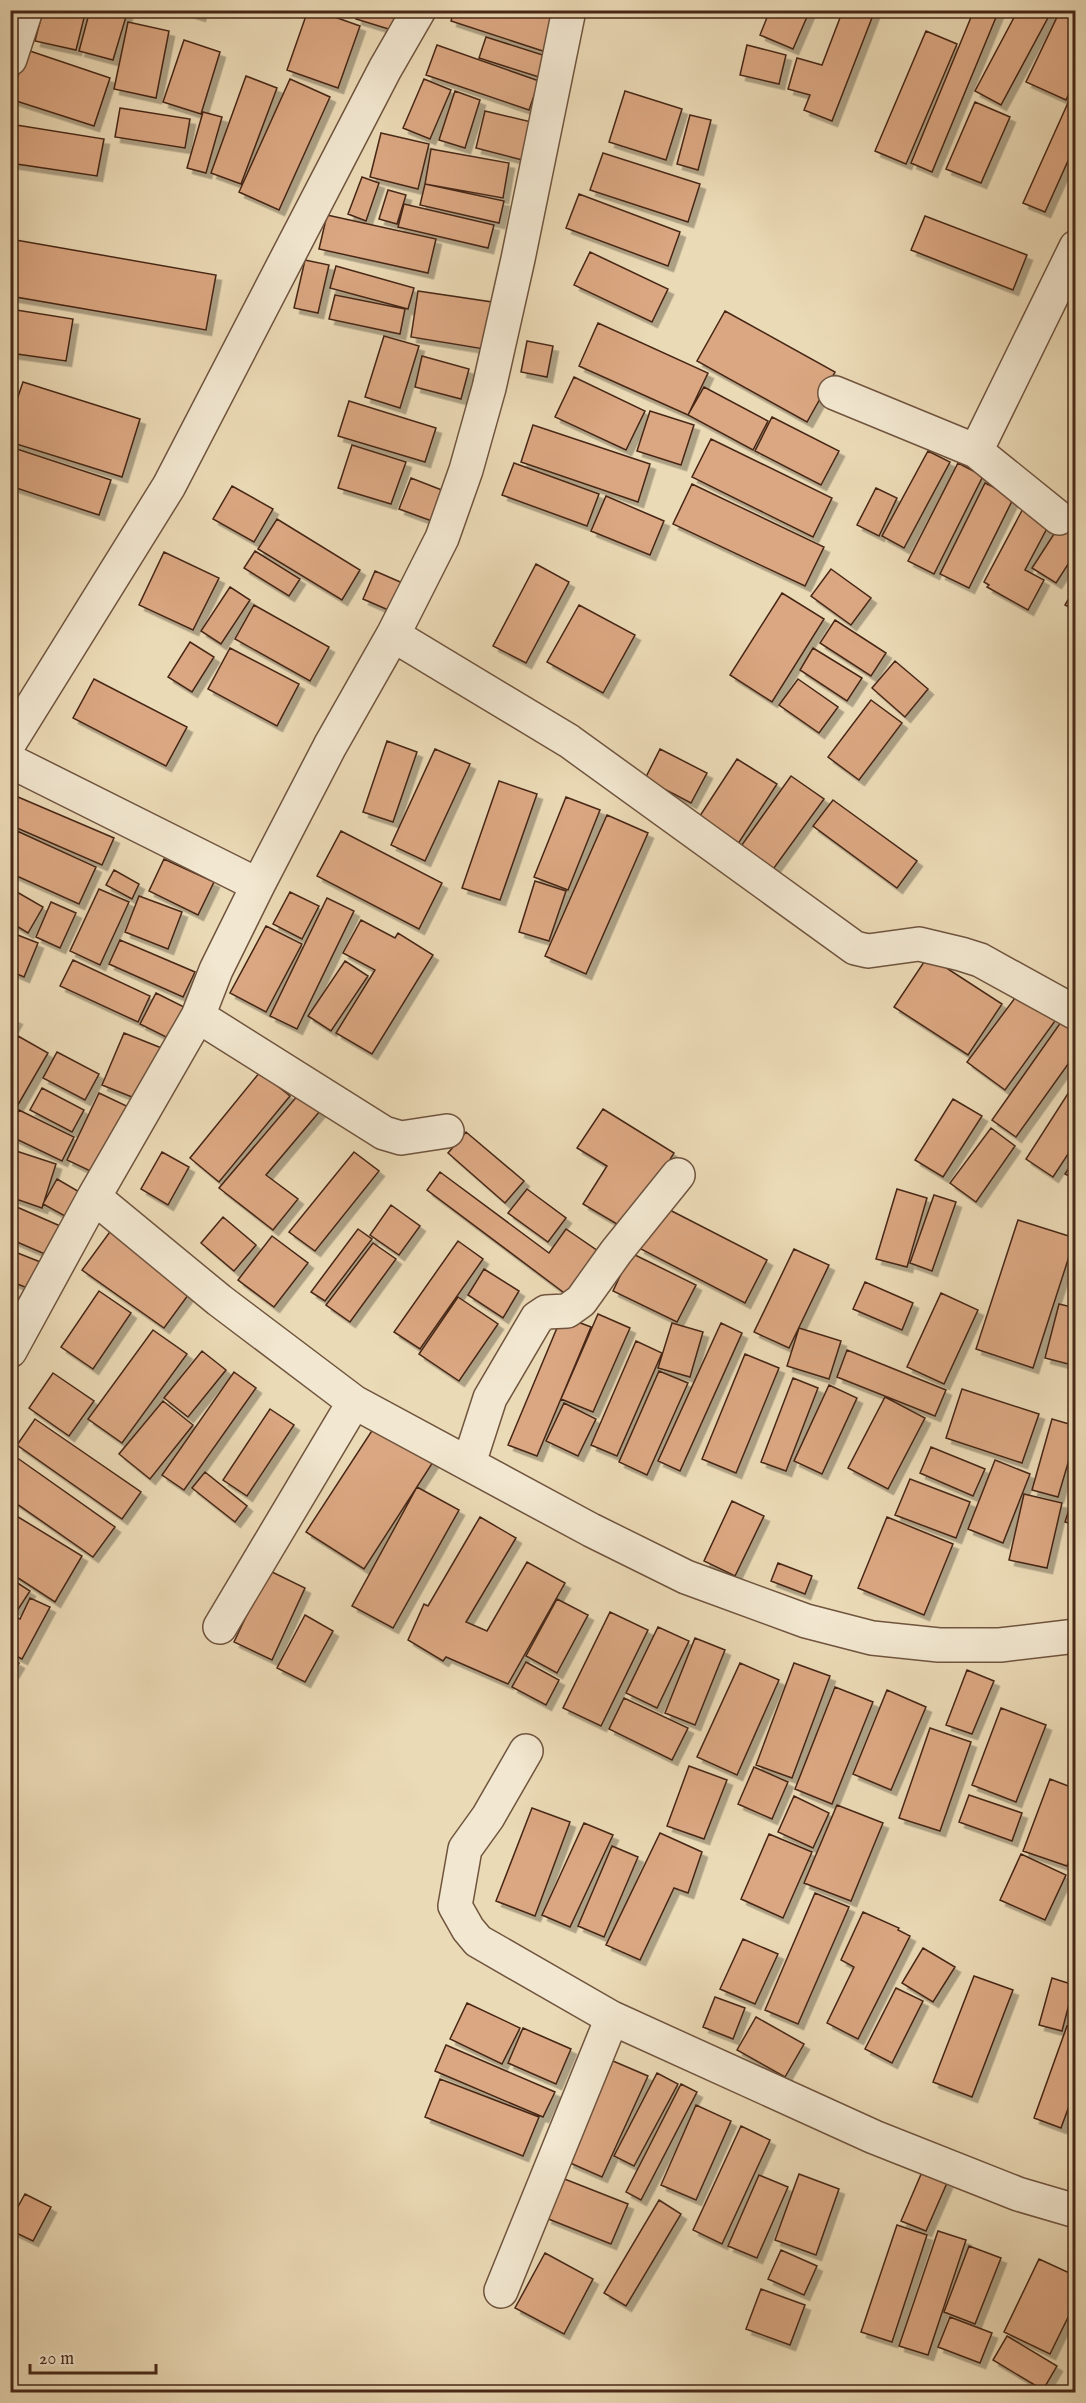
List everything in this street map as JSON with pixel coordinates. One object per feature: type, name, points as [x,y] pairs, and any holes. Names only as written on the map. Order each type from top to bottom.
[{"type":"street","points":[[10,59],[26,10]]},
{"type":"street","points":[[10,742],[169,486],[385,69],[419,10]]},
{"type":"street","points":[[10,1351],[94,1197],[198,1016],[216,970],[258,885],[330,746],[393,635],[442,538],[466,470],[486,398],[520,248],[569,10]]},
{"type":"street","points":[[976,451],[1076,247]]},
{"type":"street","points":[[835,393],[976,451],[1059,518]]},
{"type":"street","points":[[393,635],[569,741],[855,948],[868,951],[919,944],[961,954],[980,960],[1076,1013]]},
{"type":"street","points":[[10,761],[258,885]]},
{"type":"street","points":[[198,1016],[384,1133],[401,1138],[447,1131]]},
{"type":"street","points":[[469,1464],[490,1398],[537,1318],[546,1312],[567,1311],[581,1301],[615,1252],[678,1175]]},
{"type":"street","points":[[94,1197],[219,1300],[354,1402],[591,1530],[686,1577],[806,1621],[872,1638],[939,1645],[1000,1645],[1076,1636]]},
{"type":"street","points":[[219,1627],[354,1402]]},
{"type":"street","points":[[526,1751],[488,1817],[465,1849],[455,1906],[478,1941],[612,2018],[874,2137],[1018,2194],[1076,2211]]},
{"type":"street","points":[[501,2291],[612,2018]]},
{"type":"building","points":[[43,10],[86,10],[76,50],[35,41]]},
{"type":"building","points":[[90,10],[128,10],[113,60],[79,51]]},
{"type":"building","points":[[181,10],[201,10],[200,16]]},
{"type":"building","points":[[308,10],[315,10],[360,26],[338,88],[287,70]]},
{"type":"building","points":[[358,10],[401,10],[395,31],[356,19]]},
{"type":"building","points":[[454,10],[548,10],[567,17],[555,55],[451,21]]},
{"type":"building","points":[[770,10],[810,10],[793,49],[760,35]]},
{"type":"building","points":[[843,10],[875,10],[832,121],[804,110],[810,95],[788,89],[797,58],[822,65]]},
{"type":"building","points":[[974,10],[999,10],[932,172],[911,163]]},
{"type":"building","points":[[1018,10],[1043,10],[1050,14],[1001,105],[975,91]]},
{"type":"building","points":[[1059,13],[1076,20],[1076,79],[1066,100],[1026,82]]},
{"type":"building","points":[[128,22],[169,31],[156,98],[114,89]]},
{"type":"building","points":[[926,31],[957,44],[906,164],[875,151]]},
{"type":"building","points":[[486,37],[549,57],[542,78],[479,58]]},
{"type":"building","points":[[184,40],[220,52],[201,114],[163,102]]},
{"type":"building","points":[[437,45],[539,81],[529,110],[426,75]]},
{"type":"building","points":[[747,45],[786,55],[779,84],[740,75]]},
{"type":"building","points":[[27,50],[110,78],[94,126],[10,99]]},
{"type":"building","points":[[246,76],[277,88],[241,184],[211,173]]},
{"type":"building","points":[[290,79],[330,97],[279,210],[239,192]]},
{"type":"building","points":[[424,79],[451,90],[430,139],[403,128]]},
{"type":"building","points":[[1076,85],[1076,143],[1045,212],[1023,203]]},
{"type":"building","points":[[455,91],[480,100],[465,148],[439,140]]},
{"type":"building","points":[[625,91],[682,109],[666,160],[609,142]]},
{"type":"building","points":[[975,102],[1010,117],[981,183],[946,169]]},
{"type":"building","points":[[120,108],[190,119],[185,148],[115,137]]},
{"type":"building","points":[[485,111],[544,125],[534,163],[476,148]]},
{"type":"building","points":[[203,112],[222,117],[206,173],[187,168]]},
{"type":"building","points":[[690,115],[711,120],[698,170],[677,164]]},
{"type":"building","points":[[10,124],[104,139],[97,176],[10,163]]},
{"type":"building","points":[[381,133],[429,144],[418,189],[370,177]]},
{"type":"building","points":[[431,149],[509,163],[503,198],[425,184]]},
{"type":"building","points":[[603,153],[700,184],[688,222],[590,190]]},
{"type":"building","points":[[362,177],[379,183],[366,221],[348,214]]},
{"type":"building","points":[[425,184],[504,201],[499,223],[420,205]]},
{"type":"building","points":[[388,190],[406,195],[397,224],[379,219]]},
{"type":"building","points":[[579,194],[680,232],[668,266],[566,228]]},
{"type":"building","points":[[404,204],[494,225],[488,248],[398,227]]},
{"type":"building","points":[[327,215],[436,239],[428,273],[319,249]]},
{"type":"building","points":[[925,216],[1027,255],[1013,290],[911,250]]},
{"type":"building","points":[[10,239],[216,275],[206,330],[10,296]]},
{"type":"building","points":[[590,252],[668,289],[652,322],[574,285]]},
{"type":"building","points":[[305,260],[329,265],[318,313],[294,308]]},
{"type":"building","points":[[336,266],[414,288],[408,309],[330,288]]},
{"type":"building","points":[[418,291],[492,302],[484,349],[411,337]]},
{"type":"building","points":[[335,295],[405,309],[400,334],[329,319]]},
{"type":"building","points":[[10,309],[73,319],[66,361],[10,353]]},
{"type":"building","points":[[725,311],[835,372],[807,422],[697,361]]},
{"type":"building","points":[[598,323],[708,373],[688,415],[579,366]]},
{"type":"building","points":[[384,336],[419,346],[400,408],[365,397]]},
{"type":"building","points":[[527,341],[553,346],[547,377],[521,372]]},
{"type":"building","points":[[422,356],[469,369],[461,399],[415,387]]},
{"type":"building","points":[[574,377],[645,411],[626,450],[555,417]]},
{"type":"building","points":[[23,382],[140,419],[122,477],[10,442],[10,420]]},
{"type":"building","points":[[704,387],[768,421],[753,450],[688,415]]},
{"type":"building","points":[[349,401],[436,428],[425,462],[338,436]]},
{"type":"building","points":[[650,411],[694,425],[681,465],[637,451]]},
{"type":"building","points":[[772,417],[839,451],[821,485],[755,451]]},
{"type":"building","points":[[533,425],[650,464],[638,502],[521,462]]},
{"type":"building","points":[[711,439],[832,498],[813,537],[692,477]]},
{"type":"building","points":[[352,445],[406,462],[391,504],[338,488]]},
{"type":"building","points":[[14,448],[111,480],[99,515],[10,486],[10,459]]},
{"type":"building","points":[[928,451],[950,462],[904,548],[882,536]]},
{"type":"building","points":[[514,463],[599,494],[587,526],[502,495]]},
{"type":"building","points":[[958,463],[983,476],[934,574],[908,561]]},
{"type":"building","points":[[411,478],[452,494],[440,524],[399,509]]},
{"type":"building","points":[[985,483],[1014,497],[969,588],[940,574]]},
{"type":"building","points":[[692,484],[824,547],[805,586],[673,524]]},
{"type":"building","points":[[232,486],[273,509],[254,542],[213,519]]},
{"type":"building","points":[[876,488],[897,498],[879,536],[857,525]]},
{"type":"building","points":[[606,496],[664,521],[650,555],[591,531]]},
{"type":"building","points":[[1026,503],[1053,517],[1025,570],[1044,580],[1028,610],[987,587],[989,585],[984,582]]},
{"type":"building","points":[[277,519],[360,570],[342,600],[258,549]]},
{"type":"building","points":[[1063,520],[1076,527],[1076,552],[1056,583],[1032,568]]},
{"type":"building","points":[[255,551],[300,579],[289,596],[244,568]]},
{"type":"building","points":[[164,552],[219,578],[193,630],[139,605]]},
{"type":"building","points":[[536,564],[569,582],[526,663],[493,646]]},
{"type":"building","points":[[831,569],[871,598],[851,625],[811,596]]},
{"type":"building","points":[[375,571],[414,588],[402,616],[363,599]]},
{"type":"building","points":[[1076,586],[1076,611],[1065,605]]},
{"type":"building","points":[[230,587],[250,600],[221,644],[201,631]]},
{"type":"building","points":[[782,593],[824,619],[772,702],[730,675]]},
{"type":"building","points":[[254,605],[329,647],[310,681],[235,639]]},
{"type":"building","points":[[579,605],[635,635],[603,693],[547,662]]},
{"type":"building","points":[[835,620],[886,653],[871,676],[820,643]]},
{"type":"building","points":[[190,642],[214,657],[192,692],[168,677]]},
{"type":"building","points":[[230,648],[299,684],[277,726],[208,689]]},
{"type":"building","points":[[813,648],[862,678],[847,701],[800,670]]},
{"type":"building","points":[[895,661],[928,689],[905,717],[872,688]]},
{"type":"building","points":[[94,679],[187,727],[166,766],[73,718]]},
{"type":"building","points":[[798,679],[838,707],[819,733],[779,705]]},
{"type":"building","points":[[871,700],[902,723],[859,780],[828,757]]},
{"type":"building","points":[[387,741],[417,752],[393,822],[363,812]]},
{"type":"building","points":[[435,749],[470,764],[425,861],[391,845]]},
{"type":"building","points":[[660,749],[707,773],[691,803],[645,779]]},
{"type":"building","points":[[737,759],[777,784],[734,850],[694,825]]},
{"type":"building","points":[[791,776],[824,799],[766,879],[734,856]]},
{"type":"building","points":[[499,781],[537,794],[500,900],[462,888]]},
{"type":"building","points":[[11,794],[114,838],[102,865],[10,825]]},
{"type":"building","points":[[566,797],[600,810],[568,890],[534,877]]},
{"type":"building","points":[[833,800],[917,861],[897,888],[813,826]]},
{"type":"building","points":[[607,815],[648,833],[586,974],[545,956]]},
{"type":"building","points":[[17,831],[96,867],[79,904],[10,873],[10,846]]},
{"type":"building","points":[[341,831],[442,883],[419,929],[317,876]]},
{"type":"building","points":[[164,859],[214,882],[198,915],[149,891]]},
{"type":"building","points":[[114,870],[139,884],[132,899],[106,885]]},
{"type":"building","points":[[535,881],[566,891],[549,941],[519,932]]},
{"type":"building","points":[[10,888],[43,907],[28,933],[10,922]]},
{"type":"building","points":[[99,889],[129,902],[100,965],[70,951]]},
{"type":"building","points":[[290,892],[319,906],[302,939],[273,924]]},
{"type":"building","points":[[139,896],[182,912],[168,949],[125,932]]},
{"type":"building","points":[[327,898],[354,911],[297,1029],[270,1016]]},
{"type":"building","points":[[51,902],[76,913],[60,948],[36,937]]},
{"type":"building","points":[[361,920],[395,938],[398,933],[433,955],[372,1054],[336,1033],[375,970],[343,953]]},
{"type":"building","points":[[266,926],[302,944],[266,1012],[230,993]]},
{"type":"building","points":[[10,932],[38,943],[24,977],[10,971]]},
{"type":"building","points":[[120,940],[195,972],[183,997],[109,964]]},
{"type":"building","points":[[928,956],[1002,1004],[968,1055],[894,1007]]},
{"type":"building","points":[[73,960],[150,996],[138,1022],[60,986]]},
{"type":"building","points":[[345,961],[368,976],[331,1031],[308,1016]]},
{"type":"building","points":[[156,993],[194,1012],[178,1043],[140,1024]]},
{"type":"building","points":[[1018,994],[1055,1021],[1005,1090],[967,1062]]},
{"type":"building","points":[[1066,1015],[1076,1022],[1076,1053],[1016,1137],[992,1120]]},
{"type":"building","points":[[10,1016],[17,1019],[10,1032]]},
{"type":"building","points":[[124,1033],[164,1049],[142,1101],[102,1085]]},
{"type":"building","points":[[18,1036],[48,1053],[12,1115],[10,1049]]},
{"type":"building","points":[[57,1052],[99,1074],[85,1100],[43,1078]]},
{"type":"building","points":[[260,1072],[290,1096],[219,1182],[190,1158]]},
{"type":"building","points":[[1076,1081],[1076,1142],[1053,1177],[1026,1159]]},
{"type":"building","points":[[42,1088],[84,1110],[72,1132],[30,1110]]},
{"type":"building","points":[[99,1093],[135,1110],[103,1177],[67,1160]]},
{"type":"building","points":[[299,1094],[320,1111],[266,1175],[298,1199],[273,1230],[219,1188]]},
{"type":"building","points":[[953,1099],[982,1116],[943,1177],[915,1160]]},
{"type":"building","points":[[603,1109],[674,1153],[627,1230],[583,1204],[607,1166],[577,1148]]},
{"type":"building","points":[[19,1110],[74,1137],[62,1161],[10,1136],[10,1127]]},
{"type":"building","points":[[991,1128],[1015,1146],[976,1202],[950,1183]]},
{"type":"building","points":[[466,1132],[524,1181],[505,1203],[448,1153]]},
{"type":"building","points":[[10,1149],[56,1164],[42,1208],[10,1197]]},
{"type":"building","points":[[162,1152],[189,1167],[168,1205],[141,1189]]},
{"type":"building","points":[[354,1152],[379,1171],[315,1251],[289,1232]]},
{"type":"building","points":[[1076,1157],[1076,1180],[1065,1174]]},
{"type":"building","points":[[440,1172],[549,1253],[566,1229],[598,1251],[567,1295],[427,1190]]},
{"type":"building","points":[[57,1179],[88,1197],[74,1221],[43,1204]]},
{"type":"building","points":[[527,1189],[566,1218],[548,1242],[508,1213]]},
{"type":"building","points":[[897,1189],[927,1198],[907,1267],[876,1259]]},
{"type":"building","points":[[934,1195],[956,1202],[932,1271],[910,1263]]},
{"type":"building","points":[[10,1204],[67,1229],[54,1258],[10,1239]]},
{"type":"building","points":[[391,1205],[420,1226],[399,1255],[370,1235]]},
{"type":"building","points":[[662,1206],[767,1260],[745,1303],[639,1248]]},
{"type":"building","points":[[223,1217],[256,1245],[234,1271],[201,1243]]},
{"type":"building","points":[[1018,1220],[1075,1238],[1033,1368],[976,1349]]},
{"type":"building","points":[[112,1229],[194,1287],[164,1328],[82,1270]]},
{"type":"building","points":[[358,1229],[372,1239],[325,1301],[311,1292]]},
{"type":"building","points":[[272,1236],[308,1263],[274,1307],[238,1280]]},
{"type":"building","points":[[458,1241],[483,1259],[420,1349],[394,1332]]},
{"type":"building","points":[[373,1243],[396,1259],[350,1322],[326,1305]]},
{"type":"building","points":[[794,1249],[829,1265],[789,1348],[754,1332]]},
{"type":"building","points":[[10,1250],[48,1265],[37,1292],[10,1281]]},
{"type":"building","points":[[631,1253],[696,1285],[677,1322],[613,1291]]},
{"type":"building","points":[[484,1269],[519,1291],[503,1318],[468,1295]]},
{"type":"building","points":[[865,1282],[913,1303],[902,1330],[853,1309]]},
{"type":"building","points":[[99,1291],[131,1313],[93,1369],[61,1347]]},
{"type":"building","points":[[941,1293],[978,1310],[944,1384],[907,1367]]},
{"type":"building","points":[[458,1297],[498,1324],[459,1381],[419,1354]]},
{"type":"building","points":[[1059,1304],[1076,1308],[1076,1366],[1045,1358]]},
{"type":"building","points":[[598,1314],[630,1328],[593,1412],[561,1399]]},
{"type":"building","points":[[562,1316],[591,1327],[537,1456],[508,1445]]},
{"type":"building","points":[[672,1323],[703,1332],[690,1377],[658,1368]]},
{"type":"building","points":[[721,1323],[742,1333],[680,1471],[658,1461]]},
{"type":"building","points":[[799,1328],[841,1341],[829,1379],[787,1366]]},
{"type":"building","points":[[153,1330],[187,1354],[122,1443],[88,1419]]},
{"type":"building","points":[[636,1341],[662,1353],[617,1456],[591,1445]]},
{"type":"building","points":[[847,1350],[946,1390],[935,1416],[837,1377]]},
{"type":"building","points":[[202,1351],[226,1370],[188,1417],[164,1398]]},
{"type":"building","points":[[745,1354],[779,1368],[736,1473],[702,1459]]},
{"type":"building","points":[[659,1371],[688,1383],[647,1475],[619,1462]]},
{"type":"building","points":[[234,1372],[256,1388],[184,1490],[162,1475]]},
{"type":"building","points":[[53,1373],[94,1401],[69,1436],[29,1408]]},
{"type":"building","points":[[793,1378],[818,1388],[786,1471],[761,1462]]},
{"type":"building","points":[[829,1385],[857,1398],[822,1474],[794,1461]]},
{"type":"building","points":[[962,1389],[1039,1414],[1022,1463],[946,1438]]},
{"type":"building","points":[[885,1397],[925,1418],[888,1489],[848,1468]]},
{"type":"building","points":[[163,1401],[193,1425],[150,1479],[119,1454]]},
{"type":"building","points":[[564,1403],[596,1419],[578,1456],[546,1441]]},
{"type":"building","points":[[270,1409],[294,1425],[247,1496],[223,1480]]},
{"type":"building","points":[[35,1419],[141,1492],[122,1519],[17,1445]]},
{"type":"building","points":[[1052,1419],[1076,1426],[1076,1436],[1058,1497],[1032,1490]]},
{"type":"building","points":[[375,1426],[433,1462],[364,1569],[306,1532]]},
{"type":"building","points":[[931,1447],[985,1469],[973,1496],[920,1473]]},
{"type":"building","points":[[16,1457],[115,1527],[93,1557],[10,1499],[10,1466]]},
{"type":"building","points":[[995,1460],[1030,1474],[1003,1543],[968,1529]]},
{"type":"building","points":[[205,1472],[247,1506],[235,1522],[192,1488]]},
{"type":"building","points":[[910,1479],[970,1502],[956,1538],[895,1515]]},
{"type":"building","points":[[417,1487],[459,1510],[393,1628],[352,1606]]},
{"type":"building","points":[[1076,1487],[1076,1525],[1065,1522]]},
{"type":"building","points":[[1024,1494],[1062,1503],[1047,1568],[1009,1560]]},
{"type":"building","points":[[732,1501],[764,1516],[735,1576],[704,1561]]},
{"type":"building","points":[[10,1512],[82,1556],[55,1602],[12,1574],[17,1567],[10,1563]]},
{"type":"building","points":[[480,1517],[516,1538],[466,1622],[487,1631],[527,1562],[565,1583],[508,1684],[446,1657],[443,1661],[408,1640],[424,1604],[428,1606]]},
{"type":"building","points":[[887,1517],[953,1544],[924,1615],[858,1588]]},
{"type":"building","points":[[778,1563],[812,1576],[805,1594],[771,1581]]},
{"type":"building","points":[[268,1570],[305,1588],[272,1660],[234,1642]]},
{"type":"building","points":[[10,1578],[30,1591],[17,1611],[10,1607]]},
{"type":"building","points":[[30,1598],[50,1607],[22,1659],[10,1653],[10,1614],[20,1619]]},
{"type":"building","points":[[557,1599],[588,1615],[557,1673],[526,1656]]},
{"type":"building","points":[[610,1612],[648,1630],[601,1726],[563,1708]]},
{"type":"building","points":[[305,1615],[333,1631],[305,1682],[277,1668]]},
{"type":"building","points":[[658,1627],[689,1641],[657,1708],[626,1693]]},
{"type":"building","points":[[695,1638],[725,1650],[695,1725],[665,1713]]},
{"type":"building","points":[[10,1658],[19,1663],[10,1678]]},
{"type":"building","points":[[526,1662],[559,1680],[546,1705],[512,1687]]},
{"type":"building","points":[[740,1663],[779,1680],[737,1775],[697,1757]]},
{"type":"building","points":[[794,1663],[830,1676],[792,1778],[756,1765]]},
{"type":"building","points":[[967,1670],[994,1681],[972,1734],[946,1725]]},
{"type":"building","points":[[835,1687],[873,1702],[832,1804],[795,1789]]},
{"type":"building","points":[[887,1690],[926,1707],[891,1790],[853,1774]]},
{"type":"building","points":[[624,1698],[688,1728],[672,1760],[609,1729]]},
{"type":"building","points":[[1001,1708],[1046,1725],[1016,1802],[972,1785]]},
{"type":"building","points":[[930,1728],[971,1742],[940,1831],[899,1818]]},
{"type":"building","points":[[689,1766],[727,1780],[704,1839],[667,1826]]},
{"type":"building","points":[[754,1767],[788,1782],[772,1819],[738,1804]]},
{"type":"building","points":[[1050,1779],[1076,1789],[1076,1843],[1067,1866],[1023,1851]]},
{"type":"building","points":[[969,1795],[1022,1813],[1012,1841],[959,1822]]},
{"type":"building","points":[[794,1796],[829,1813],[813,1848],[778,1832]]},
{"type":"building","points":[[837,1805],[883,1823],[851,1901],[804,1883]]},
{"type":"building","points":[[532,1808],[570,1822],[535,1916],[496,1901]]},
{"type":"building","points":[[584,1823],[613,1835],[570,1927],[542,1915]]},
{"type":"building","points":[[660,1833],[702,1852],[688,1893],[674,1888],[640,1960],[606,1945]]},
{"type":"building","points":[[769,1834],[812,1852],[783,1918],[741,1899]]},
{"type":"building","points":[[612,1846],[638,1857],[604,1937],[578,1926]]},
{"type":"building","points":[[1021,1854],[1066,1875],[1045,1920],[1000,1900]]},
{"type":"building","points":[[815,1893],[849,1907],[798,2024],[765,2010]]},
{"type":"building","points":[[863,1912],[899,1928],[898,1930],[910,1936],[858,2039],[827,2023],[854,1967],[841,1960]]},
{"type":"building","points":[[743,1939],[778,1954],[755,2004],[720,1989]]},
{"type":"building","points":[[923,1948],[955,1967],[933,2002],[902,1983]]},
{"type":"building","points":[[974,1976],[1013,1990],[972,2097],[933,2082]]},
{"type":"building","points":[[1052,1978],[1074,1985],[1062,2031],[1039,2025]]},
{"type":"building","points":[[896,1988],[923,2001],[892,2063],[865,2049]]},
{"type":"building","points":[[715,1997],[745,2008],[733,2039],[703,2027]]},
{"type":"building","points":[[467,2003],[520,2028],[502,2064],[450,2039]]},
{"type":"building","points":[[756,2017],[804,2044],[785,2077],[737,2050]]},
{"type":"building","points":[[1067,2026],[1076,2029],[1076,2087],[1061,2128],[1034,2118]]},
{"type":"building","points":[[523,2028],[571,2049],[556,2084],[508,2063]]},
{"type":"building","points":[[446,2045],[555,2092],[543,2117],[435,2071]]},
{"type":"building","points":[[613,2061],[648,2076],[602,2177],[568,2162]]},
{"type":"building","points":[[657,2073],[678,2084],[634,2166],[614,2156]]},
{"type":"building","points":[[440,2079],[539,2117],[523,2156],[425,2117]]},
{"type":"building","points":[[681,2084],[697,2092],[641,2200],[626,2192]]},
{"type":"building","points":[[696,2105],[731,2121],[696,2200],[661,2185]]},
{"type":"building","points":[[741,2126],[770,2140],[722,2244],[693,2230]]},
{"type":"building","points":[[922,2172],[947,2183],[926,2231],[901,2221]]},
{"type":"building","points":[[799,2174],[839,2189],[816,2255],[775,2240]]},
{"type":"building","points":[[759,2175],[788,2187],[757,2258],[728,2246]]},
{"type":"building","points":[[562,2178],[628,2204],[611,2244],[546,2218]]},
{"type":"building","points":[[25,2194],[51,2207],[33,2241],[10,2230],[10,2221]]},
{"type":"building","points":[[659,2200],[681,2214],[626,2306],[604,2293]]},
{"type":"building","points":[[897,2225],[927,2235],[892,2342],[861,2332]]},
{"type":"building","points":[[938,2231],[966,2240],[928,2355],[899,2346]]},
{"type":"building","points":[[969,2246],[1001,2258],[975,2324],[944,2312]]},
{"type":"building","points":[[781,2250],[817,2266],[804,2295],[768,2279]]},
{"type":"building","points":[[545,2253],[593,2279],[564,2334],[515,2308]]},
{"type":"building","points":[[1039,2259],[1076,2276],[1076,2301],[1050,2354],[1004,2332]]},
{"type":"building","points":[[761,2289],[805,2305],[790,2345],[746,2329]]},
{"type":"building","points":[[950,2317],[992,2333],[980,2363],[938,2347]]},
{"type":"building","points":[[1007,2336],[1057,2366],[1043,2390],[993,2360]]}]
